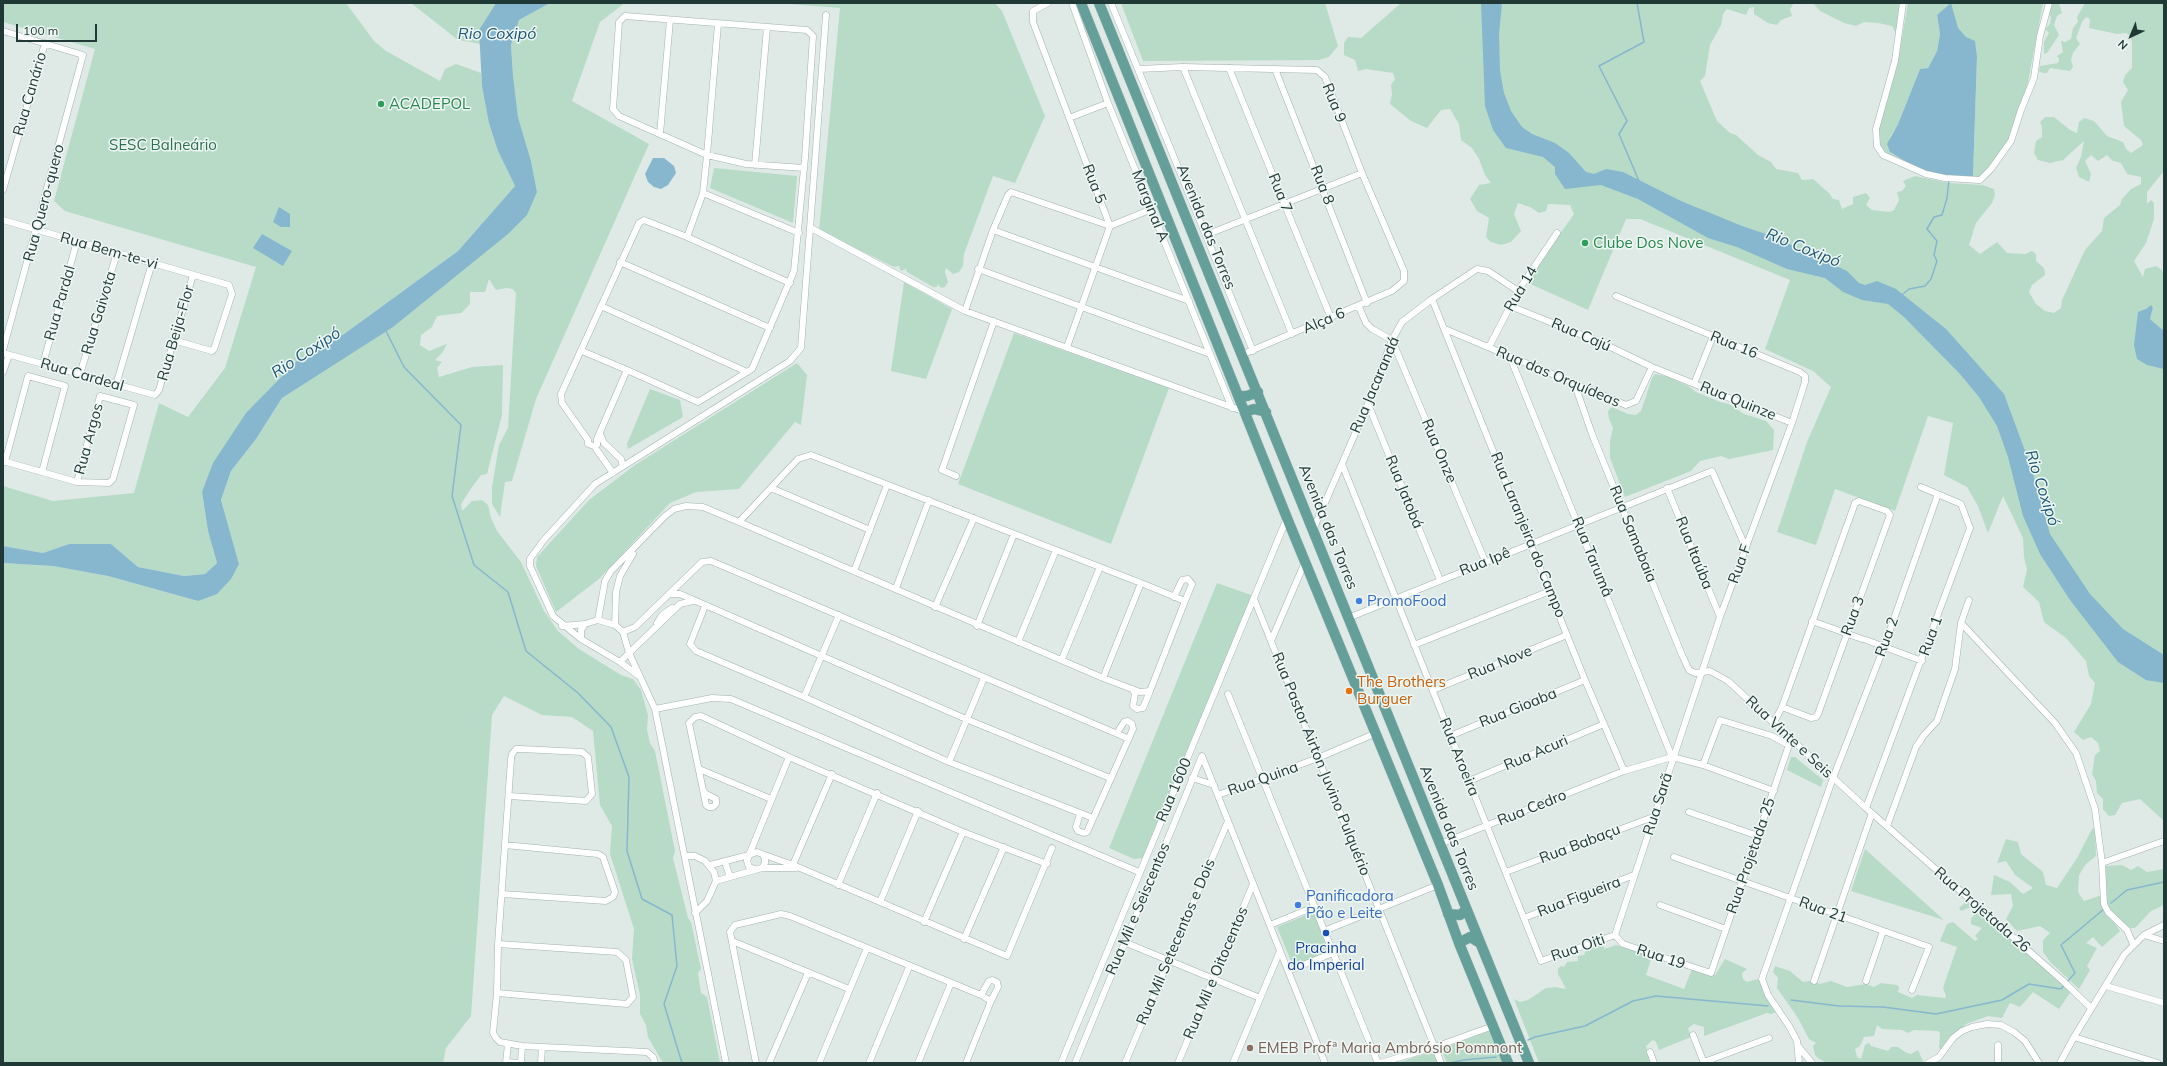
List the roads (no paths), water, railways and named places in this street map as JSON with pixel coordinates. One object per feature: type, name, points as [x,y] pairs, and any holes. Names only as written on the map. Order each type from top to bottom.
[{"type":"main road","points":[[1080,3],[1374,734],[1438,884],[1459,943],[1508,1063]]},
{"type":"main road","name":"Avenida das Torres","points":[[1100,3],[1241,355],[1258,392],[1529,1063]]},
{"type":"main road","points":[[1093,35],[1106,34],[1112,31]]},
{"type":"main road","points":[[1104,61],[1114,56],[1122,60]]},
{"type":"main road","points":[[1239,396],[1247,396],[1258,392]]},
{"type":"main road","points":[[1245,412],[1254,409],[1266,412]]},
{"type":"main road","points":[[1448,914],[1460,915],[1466,908]]},
{"type":"main road","points":[[1459,943],[1470,938],[1480,943]]},
{"type":"street","name":"Rua 5","points":[[1048,3],[1034,11],[1033,22],[1110,226]]},
{"type":"street","name":"Marginal A","points":[[1072,3],[1108,103],[1232,408]]},
{"type":"street","points":[[1111,3],[1253,351]]},
{"type":"street","points":[[1903,3],[1895,61],[1876,129],[1876,143],[1884,155],[1900,161],[1917,171],[1945,178],[1980,180],[2004,153],[2011,141],[2020,110],[2034,78],[2040,36],[2049,3]]},
{"type":"street","points":[[639,677],[620,662],[562,626],[553,616],[530,566],[530,559],[543,540],[595,484],[795,357],[801,348],[826,15]]},
{"type":"street","points":[[582,351],[698,402],[752,369],[790,284],[794,271],[804,168],[813,36],[807,30],[625,16],[618,22],[613,109],[619,116],[707,155],[755,165],[804,168]]},
{"type":"street","points":[[660,134],[670,20]]},
{"type":"street","points":[[687,237],[703,193],[718,24]]},
{"type":"street","points":[[755,165],[767,27]]},
{"type":"street","points":[[3,31],[44,43]]},
{"type":"street","name":"Rua Quero-quero","points":[[5,353],[84,55],[44,43]]},
{"type":"street","name":"Rua Canário","points":[[3,190],[44,43]]},
{"type":"street","points":[[1183,67],[1244,220],[1292,334]]},
{"type":"street","name":"Rua 9","points":[[1138,69],[1183,67],[1275,69],[1313,68],[1321,73],[1404,271],[1404,282]]},
{"type":"street","name":"Rua 7","points":[[1229,68],[1331,318]]},
{"type":"street","name":"Rua 8","points":[[1275,69],[1367,303]]},
{"type":"street","points":[[1069,118],[1108,103]]},
{"type":"street","points":[[1206,235],[1362,173]]},
{"type":"street","points":[[965,311],[978,269],[993,230],[1008,195],[1011,192],[1110,226],[1152,209]]},
{"type":"street","points":[[703,193],[798,233]]},
{"type":"street","name":"Rua Bem-te-vi","points":[[3,220],[193,275]]},
{"type":"street","points":[[613,473],[594,446],[591,446],[562,403],[561,394],[582,351],[620,262],[639,223],[644,220],[687,237],[790,284]]},
{"type":"street","points":[[1067,346],[1110,226]]},
{"type":"street","points":[[811,228],[965,311],[1067,346],[1245,412]]},
{"type":"street","points":[[993,230],[1189,301]]},
{"type":"street","name":"Rua 14","points":[[1489,347],[1518,290],[1557,233]]},
{"type":"street","name":"Rua Pardal","points":[[43,364],[77,241]]},
{"type":"street","name":"Rua Gaivota","points":[[80,374],[117,252]]},
{"type":"street","points":[[620,262],[770,328]]},
{"type":"street","points":[[116,384],[152,263]]},
{"type":"street","points":[[978,269],[1080,308],[1210,354]]},
{"type":"street","name":"Rua Jacarandá","points":[[1313,530],[1368,404],[1392,340],[1402,322],[1432,299],[1477,269],[1488,270],[1518,290]]},
{"type":"street","points":[[173,340],[212,351],[214,349],[232,294],[231,289],[224,283],[193,275]]},
{"type":"street","name":"Rua Beija-Flor","points":[[159,390],[193,275]]},
{"type":"street","name":"Alça 6","points":[[1241,355],[1367,303],[1396,288],[1404,282]]},
{"type":"street","name":"Rua 16","points":[[1616,296],[1800,372],[1805,376],[1805,382],[1792,423]]},
{"type":"street","name":"Rua Laranjeira do Campo","points":[[1432,299],[1585,680],[1624,771]]},
{"type":"street","points":[[601,306],[747,372]]},
{"type":"street","points":[[1359,306],[1366,323],[1372,329],[1392,340]]},
{"type":"street","name":"Rua Cajú","points":[[1510,306],[1600,342],[1652,367]]},
{"type":"street","points":[[956,476],[942,470],[994,321]]},
{"type":"street","name":"Rua das Orquídeas","points":[[1445,329],[1575,385],[1630,406],[1636,401],[1652,367]]},
{"type":"street","points":[[1694,384],[1713,336]]},
{"type":"street","name":"Rua Onze","points":[[1392,340],[1485,562]]},
{"type":"street","points":[[3,364],[5,353]]},
{"type":"street","points":[[3,372],[5,353]]},
{"type":"street","name":"Rua Cardeal","points":[[5,353],[151,395],[155,395],[159,390]]},
{"type":"street","name":"Rua Tarumâ","points":[[1510,356],[1672,757]]},
{"type":"street","name":"Rua Quinze","points":[[1652,367],[1792,423],[1780,456]]},
{"type":"street","points":[[594,446],[598,442],[599,436],[627,370]]},
{"type":"street","points":[[42,472],[65,386],[28,376],[4,461],[42,472],[77,482]]},
{"type":"street","name":"Rua Samabaia","points":[[1575,385],[1592,434],[1623,506],[1685,663],[1691,671],[1701,672]]},
{"type":"street","name":"Rua Argos","points":[[100,396],[134,405],[113,479],[110,483],[77,482],[100,396]]},
{"type":"street","name":"Rua Jatobá","points":[[1368,404],[1440,580]]},
{"type":"street","points":[[588,440],[592,436],[599,436]]},
{"type":"street","points":[[599,436],[604,443],[623,461],[623,466]]},
{"type":"street","points":[[739,522],[798,459],[811,455],[930,500],[1185,601]]},
{"type":"street","name":"Rua F","points":[[1701,672],[1780,456]]},
{"type":"street","points":[[608,466],[608,461],[612,458],[619,458]]},
{"type":"street","name":"Rua Aroeira","points":[[1342,464],[1395,600],[1433,690],[1450,736],[1541,961]]},
{"type":"street","name":"Rua Ipê","points":[[1348,618],[1712,471],[1746,548]]},
{"type":"street","points":[[854,570],[887,485]]},
{"type":"street","name":"Rua 1","points":[[1866,808],[1922,661],[1970,528],[1961,504],[1921,487]]},
{"type":"street","points":[[771,488],[870,530]]},
{"type":"street","name":"Rua Itaúba","points":[[1667,488],[1720,617]]},
{"type":"street","name":"Rua 2","points":[[1798,1046],[1789,1026],[1768,995],[1762,979],[1833,778],[1884,647],[1938,494]]},
{"type":"street","points":[[896,588],[930,500]]},
{"type":"street","name":"Rua 3","points":[[1782,707],[1811,718],[1817,716],[1890,515],[1887,511],[1857,502],[1812,621]]},
{"type":"street","points":[[598,620],[604,588],[611,572],[646,535],[674,509],[686,506],[703,507],[896,588],[977,626],[1062,659],[1103,678],[1140,692],[1150,691]]},
{"type":"street","points":[[936,607],[974,518]]},
{"type":"street","name":"Rua 1600","points":[[1061,1063],[1287,518]]},
{"type":"street","points":[[977,626],[1014,534]]},
{"type":"street","points":[[615,625],[616,592],[620,576],[624,566],[646,535]]},
{"type":"street","points":[[1018,642],[1056,550]]},
{"type":"street","points":[[623,632],[635,627],[702,562],[711,561],[1127,738]]},
{"type":"street","points":[[1272,641],[1305,562]]},
{"type":"street","points":[[1062,659],[1100,567]]},
{"type":"street","points":[[1132,689],[1135,693],[1133,706],[1137,709],[1143,708],[1192,584],[1188,579],[1182,580],[1174,597]]},
{"type":"street","points":[[680,604],[682,582]]},
{"type":"street","points":[[1103,678],[1141,583]]},
{"type":"street","points":[[604,588],[616,592]]},
{"type":"street","points":[[1414,645],[1550,591]]},
{"type":"street","points":[[668,595],[680,594],[693,601],[966,719],[1110,778]]},
{"type":"street","points":[[668,595],[668,604],[673,608]]},
{"type":"street","name":"Rua Pastor Airton Juvino Pulquério","points":[[1254,599],[1441,1062]]},
{"type":"street","points":[[1887,826],[1916,747],[1924,735],[1937,721],[1956,669],[1960,623],[1969,600]]},
{"type":"street","points":[[620,662],[673,608],[680,604],[693,601]]},
{"type":"street","points":[[601,605],[615,607]]},
{"type":"street","points":[[705,606],[690,644],[692,649],[804,697],[948,762],[1093,818]]},
{"type":"street","points":[[804,697],[839,615]]},
{"type":"street","points":[[647,616],[652,617],[657,625]]},
{"type":"street","points":[[562,626],[585,624],[598,620],[615,625],[623,632],[629,653],[655,709],[726,1063]]},
{"type":"street","points":[[1773,724],[1782,707],[1812,621],[1922,661]]},
{"type":"street","points":[[1960,623],[2055,722],[2076,753],[2095,809],[2102,863],[2104,904],[2108,912],[2127,930],[2133,944]]},
{"type":"street","points":[[581,639],[581,630],[585,624]]},
{"type":"street","name":"Rua Nove","points":[[1433,690],[1567,635]]},
{"type":"street","name":"Rua Vinte e Seis","points":[[1701,672],[1710,671],[1723,677],[1790,742],[1872,813]]},
{"type":"street","name":"Rua Sarã","points":[[1615,935],[1701,672]]},
{"type":"street","points":[[948,762],[984,678]]},
{"type":"street","name":"Rua Gioaba","points":[[1450,736],[1585,680]]},
{"type":"street","points":[[1228,694],[1379,1063],[1434,1047],[1493,1026]]},
{"type":"street","points":[[655,709],[712,698],[731,699],[1140,872]]},
{"type":"street","points":[[703,790],[689,723],[695,717],[702,716],[790,757],[877,793],[963,832],[1047,864]]},
{"type":"street","points":[[1703,765],[1720,720],[1790,742]]},
{"type":"street","points":[[1080,814],[1076,826],[1078,831],[1084,834],[1087,832],[1127,738],[1133,729],[1132,724],[1128,721],[1121,725],[1117,733]]},
{"type":"street","name":"Rua Acuri","points":[[1469,781],[1604,724]]},
{"type":"street","name":"Rua Quina","points":[[1218,795],[1318,758],[1374,734]]},
{"type":"street","name":"Rua Projetada 25","points":[[1711,973],[1790,742]]},
{"type":"street","points":[[509,796],[586,801],[592,794],[588,757],[582,752],[516,749],[512,754],[498,944],[498,993],[494,1033],[500,1042],[522,1046],[648,1052],[653,1057],[655,1063]]},
{"type":"street","name":"Rua Mil e Seiscentos","points":[[1075,1063],[1202,756],[1214,785]]},
{"type":"street","points":[[758,869],[748,864],[749,855],[753,842],[790,757]]},
{"type":"street","points":[[1672,757],[1703,765],[1774,790]]},
{"type":"street","name":"Rua Cedro","points":[[1440,844],[1624,771],[1672,757]]},
{"type":"street","points":[[699,769],[771,799]]},
{"type":"street","points":[[794,867],[832,774]]},
{"type":"street","points":[[1192,778],[1214,785],[1325,1063]]},
{"type":"street","points":[[838,886],[877,793]]},
{"type":"street","points":[[880,902],[918,811]]},
{"type":"street","points":[[1689,812],[1758,836]]},
{"type":"street","points":[[1814,981],[1872,813]]},
{"type":"street","name":"Rua Projetada 26","points":[[1872,813],[2066,983],[2091,1008]]},
{"type":"street","name":"Rua Babaçu","points":[[1506,872],[1653,816]]},
{"type":"street","name":"Rua Mil Setecentos e Dois","points":[[1125,1063],[1228,821]]},
{"type":"street","points":[[924,922],[963,832]]},
{"type":"street","points":[[2102,863],[2164,841]]},
{"type":"street","points":[[753,842],[765,861],[758,869]]},
{"type":"street","points":[[502,894],[606,902],[613,897],[615,892],[603,857],[598,854],[505,845]]},
{"type":"street","points":[[964,939],[1004,847]]},
{"type":"street","points":[[710,866],[759,853],[1008,956],[1047,864],[1052,848]]},
{"type":"street","points":[[685,856],[699,858],[710,866],[716,881],[707,901],[695,913]]},
{"type":"street","name":"Rua 21","points":[[1674,857],[1836,916],[1929,947],[1912,990]]},
{"type":"street","points":[[725,862],[730,877]]},
{"type":"street","points":[[716,881],[758,869],[794,867]]},
{"type":"street","name":"Rua Figueira","points":[[1524,918],[1634,875]]},
{"type":"street","name":"Rua Mil e Oitocentos","points":[[1178,1063],[1253,884]]},
{"type":"street","points":[[1324,931],[1379,910],[1438,884]]},
{"type":"street","points":[[1660,905],[1726,929]]},
{"type":"street","points":[[1270,925],[1314,907]]},
{"type":"street","points":[[756,1063],[730,932],[735,925],[781,914],[790,916],[909,967],[981,995],[991,1001]]},
{"type":"street","points":[[2060,1063],[2091,1008],[2133,944],[2144,935],[2164,925]]},
{"type":"street","points":[[1866,981],[1883,931]]},
{"type":"street","name":"Rua Oiti","points":[[1541,961],[1615,935]]},
{"type":"street","name":"Rua 19","points":[[1615,935],[1623,944],[1711,973]]},
{"type":"street","points":[[2144,935],[2164,941]]},
{"type":"street","points":[[732,942],[849,989]]},
{"type":"street","points":[[1124,942],[1260,998]]},
{"type":"street","points":[[498,944],[617,952],[626,960],[633,997],[627,1004],[498,993]]},
{"type":"street","points":[[819,1063],[866,948]]},
{"type":"street","points":[[1233,1063],[1280,951]]},
{"type":"street","points":[[1288,971],[1333,953]]},
{"type":"street","points":[[869,1063],[909,967]]},
{"type":"street","points":[[769,1063],[808,973]]},
{"type":"street","points":[[966,1063],[998,987],[997,982],[992,980],[989,981],[981,995]]},
{"type":"street","points":[[918,1063],[951,984]]},
{"type":"street","points":[[2106,986],[2164,1003]]},
{"type":"street","points":[[1928,1063],[1939,1060],[1953,1038],[1962,1031],[1987,1024],[2001,1026],[2014,1032],[2025,1041],[2039,1063]]},
{"type":"street","points":[[1693,1035],[1704,1062],[1769,1038]]},
{"type":"street","points":[[2074,1037],[2158,1063]]},
{"type":"street","points":[[508,1044],[506,1062],[521,1063],[522,1046]]},
{"type":"street","points":[[1998,1045],[1998,1063]]},
{"type":"street","points":[[1798,1046],[1800,1063]]},
{"type":"street","points":[[1798,1046],[1812,1063]]},
{"type":"street","points":[[541,1063],[542,1047]]},
{"type":"street","points":[[1650,1052],[1654,1063]]},
{"type":"water","name":"Rio Coxipó","points":[[496,3],[550,3],[519,20],[511,45],[518,117],[531,161],[537,192],[527,215],[508,234],[393,327],[282,398],[256,439],[231,471],[221,500],[239,564],[231,579],[217,594],[198,601],[108,576],[53,566],[3,563],[3,546],[43,553],[69,544],[111,544],[138,567],[184,576],[205,574],[217,563],[208,531],[202,492],[213,463],[246,413],[297,361],[344,334],[458,251],[515,186],[498,151],[489,123],[482,86],[479,30]]},
{"type":"water","name":"Rio Coxipó","points":[[1481,3],[1502,3],[1499,34],[1500,71],[1504,93],[1511,111],[1522,127],[1532,134],[1555,143],[1569,153],[1586,172],[1594,174],[1606,169],[1623,172],[1681,201],[1742,226],[1772,236],[1847,271],[1859,283],[1865,285],[1877,281],[1896,289],[1946,329],[2004,394],[2031,467],[2050,534],[2090,594],[2123,629],[2164,655],[2164,683],[2146,680],[2118,662],[2070,600],[2040,554],[2023,516],[2008,457],[1997,426],[1979,397],[1960,374],[1904,317],[1888,304],[1862,300],[1843,292],[1825,278],[1787,269],[1737,247],[1708,238],[1638,199],[1601,185],[1565,189],[1555,174],[1555,167],[1543,157],[1506,148],[1493,130],[1485,106]]},
{"type":"water","points":[[1951,3],[1958,28],[1966,37],[1975,41],[1977,57],[1973,176],[1969,179],[1925,173],[1890,152],[1887,144],[1898,124],[1920,69],[1928,68],[1937,51],[1940,34],[1937,15]]},
{"type":"water","points":[[653,158],[664,158],[674,166],[676,173],[668,185],[661,189],[654,187],[648,182],[645,174]]},
{"type":"water","points":[[279,207],[290,214],[290,227],[281,227],[273,222]]},
{"type":"water","points":[[262,234],[292,251],[283,266],[253,248]]},
{"type":"water","points":[[2151,305],[2153,308],[2150,319],[2164,331],[2164,369],[2147,365],[2137,359],[2134,345],[2138,312]]},
{"type":"waterway","points":[[1637,3],[1644,42],[1599,66],[1627,121],[1619,134],[1639,181]]},
{"type":"waterway","points":[[1903,294],[1909,289],[1925,286],[1931,279],[1937,261],[1934,255],[1937,241],[1927,229],[1934,217],[1942,215],[1947,198],[1949,180]]},
{"type":"waterway","points":[[386,331],[404,367],[461,425],[452,496],[474,565],[508,592],[526,651],[578,693],[611,727],[629,777],[627,851],[642,899],[672,915],[677,966],[664,1004],[682,1063]]},
{"type":"waterway","points":[[2111,903],[2127,890],[2164,882]]},
{"type":"waterway","points":[[2067,982],[2075,973],[2061,945],[2104,909]]},
{"type":"waterway","points":[[1791,1000],[1839,1006],[1883,1007],[1936,1014],[2002,1000],[2029,984],[2061,989],[2064,985]]},
{"type":"waterway","points":[[1528,1040],[1535,1037],[1585,1026],[1633,1001],[1656,996],[1768,1006]]},
{"type":"waterway","points":[[1450,1063],[1463,1060],[1496,1057]]},
{"type":"place","name":"ACADEPOL","points":[[381,104]]},
{"type":"place","name":"Clube Dos Nove","points":[[1585,243]]},
{"type":"place","name":"PromoFood","points":[[1359,601]]},
{"type":"place","name":"The Brothers Burguer","points":[[1349,691]]},
{"type":"place","name":"Panificadora Pão e Leite","points":[[1298,905]]},
{"type":"place","name":"Pracinha do Imperial","points":[[1326,933]]},
{"type":"place","name":"EMEB Profª Maria Ambrósio Pommont","points":[[1250,1048]]},
{"type":"park label","name":"SESC Balneário","points":[[163,145]]}]
